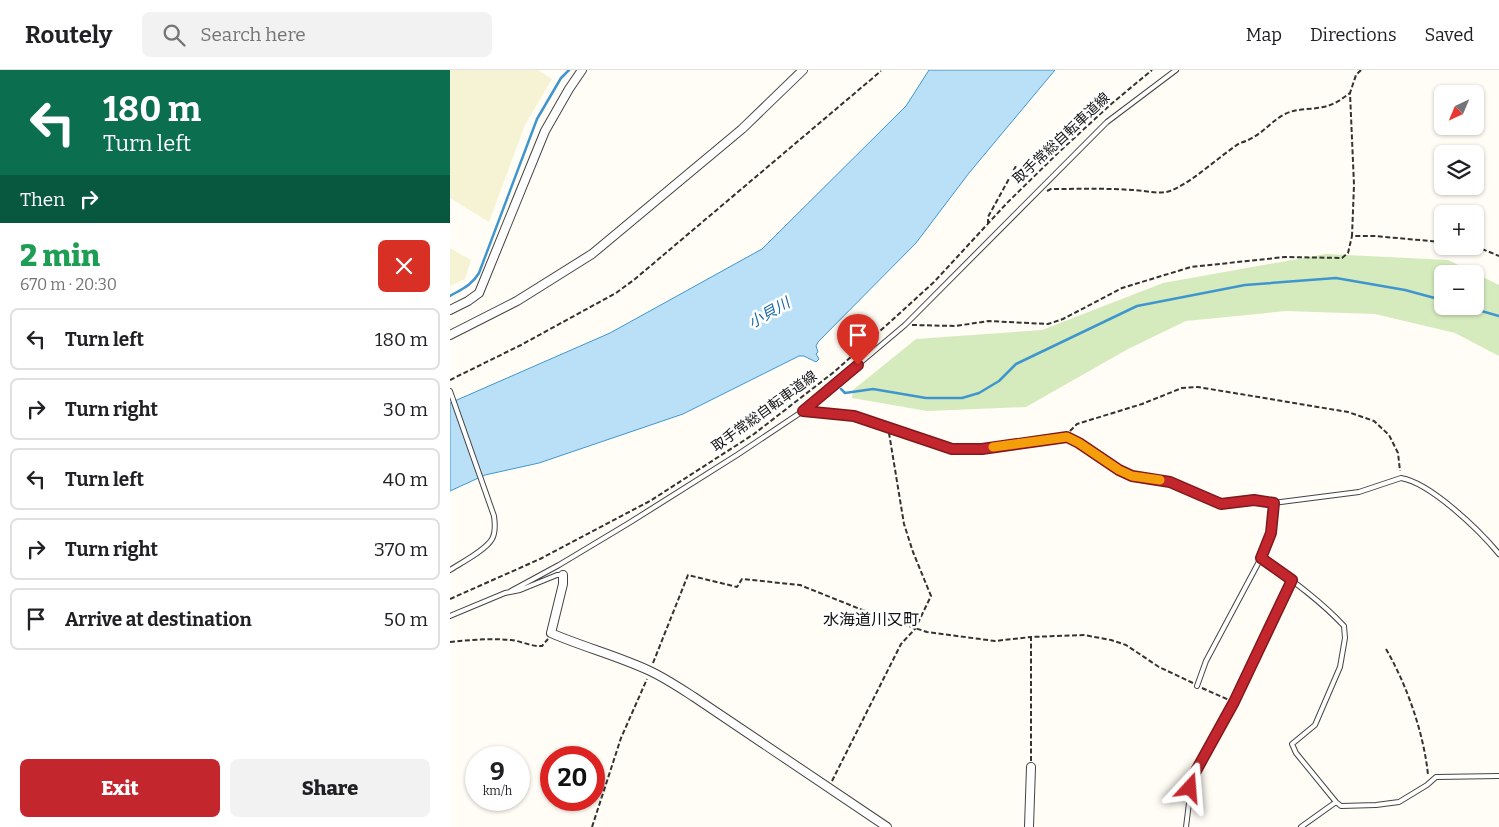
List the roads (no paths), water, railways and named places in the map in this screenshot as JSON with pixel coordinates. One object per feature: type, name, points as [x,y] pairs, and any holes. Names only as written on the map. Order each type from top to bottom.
[{"type":"street","points":[[450,310],[480,293],[545,131],[582,70]]},
{"type":"street","points":[[450,335],[517,301],[592,254],[742,129],[803,70]]},
{"type":"street","points":[[562,576],[563,584],[551,633],[650,671],[694,696],[887,827]]},
{"type":"street","points":[[1029,827],[1031,767]]},
{"type":"lane","points":[[450,616],[511,591],[559,566],[738,455],[803,411],[905,325],[1107,122],[1176,70]]},
{"type":"lane","points":[[450,391],[494,516],[492,539],[486,546],[450,570]]},
{"type":"lane","points":[[803,411],[854,416],[952,449],[982,449],[1067,437],[1119,470],[1132,476],[1170,482],[1221,504],[1254,500],[1274,503],[1359,492],[1401,478],[1408,479],[1427,489],[1473,526],[1499,554]]},
{"type":"lane","points":[[1197,686],[1206,660],[1261,558],[1271,533],[1274,503]]},
{"type":"lane","points":[[1261,558],[1292,580],[1344,626],[1345,638],[1340,667],[1315,725],[1292,744],[1296,754],[1336,802],[1341,806],[1376,806],[1399,802],[1427,785],[1436,777],[1499,776]]},
{"type":"lane","points":[[511,591],[520,590],[558,575],[562,576]]},
{"type":"lane","points":[[1186,827],[1192,778],[1234,702],[1292,580]]},
{"type":"lane","points":[[1301,827],[1336,802]]},
{"type":"water","name":"小貝川","points":[[929,70],[1055,70],[969,173],[916,243],[818,342],[816,346],[818,352],[816,354],[819,359],[816,362],[804,356],[799,356],[683,414],[539,463],[485,475],[450,491],[450,403],[610,333],[762,249],[906,106]]},
{"type":"waterway","points":[[450,296],[470,284],[479,273],[537,119],[561,78],[569,70]]},
{"type":"waterway","points":[[841,389],[845,393],[873,389],[926,398],[962,398],[979,393],[999,381],[1016,364],[1137,306],[1245,285],[1336,278],[1405,290],[1434,298]]},
{"type":"waterway","points":[[1484,312],[1499,316]]},
{"type":"district","name":"水海道川又町","points":[[871,619]]}]
